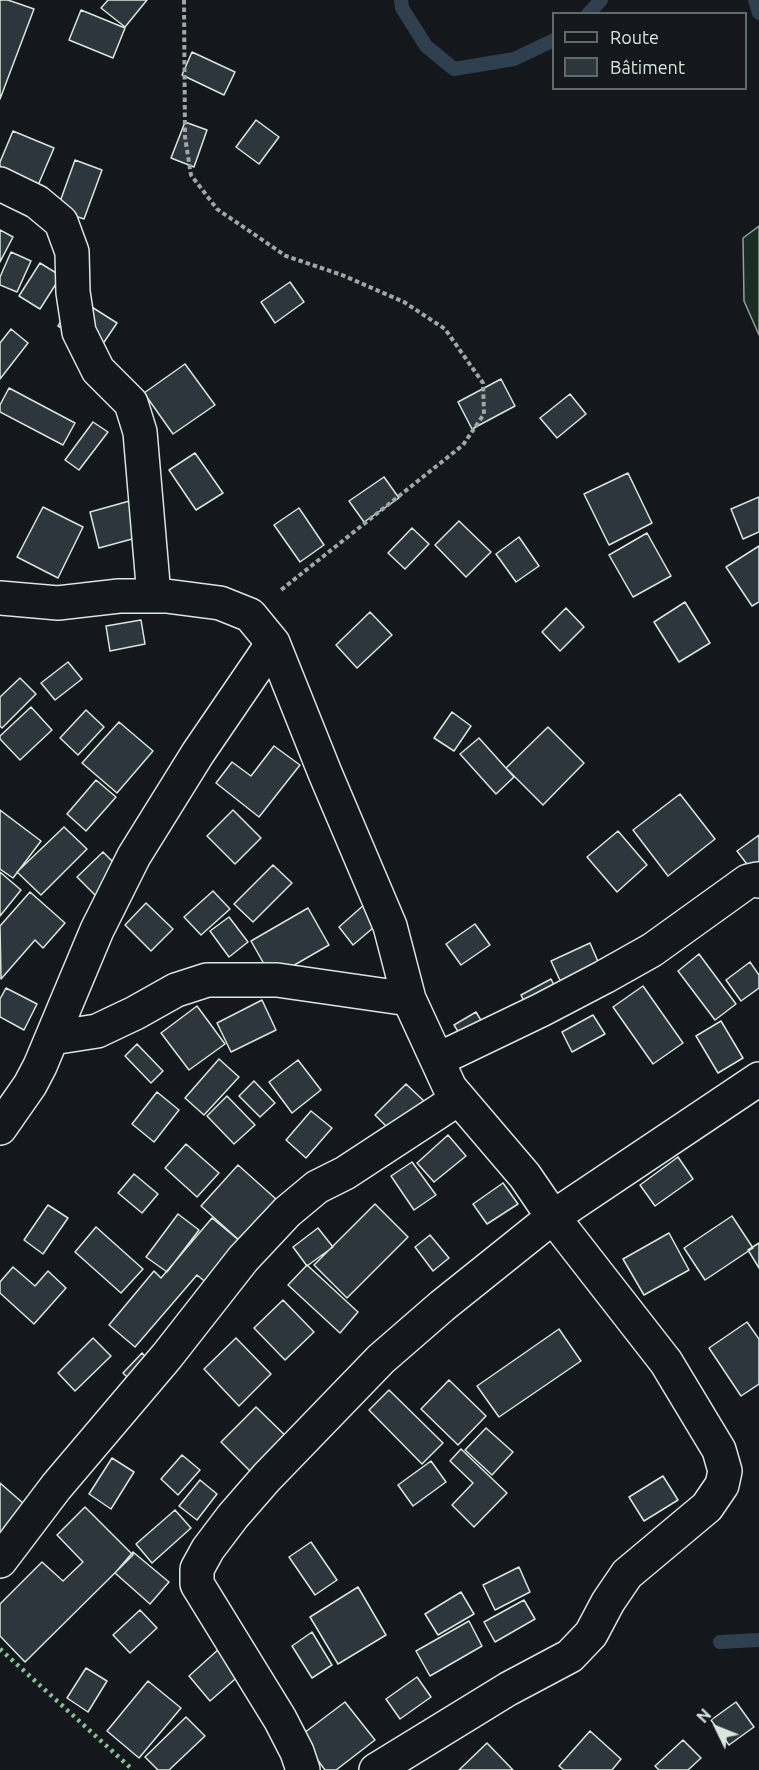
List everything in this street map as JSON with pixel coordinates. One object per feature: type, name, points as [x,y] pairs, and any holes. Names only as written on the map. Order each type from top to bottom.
[{"type":"street","points":[[0,184],[37,202],[61,222],[72,252],[73,292],[79,332],[98,370],[131,403],[140,432],[154,596]]},
{"type":"street","points":[[0,598],[58,603],[119,596],[154,596],[220,603],[250,615],[273,643],[329,784],[390,926],[410,999],[443,1074],[458,1099],[345,1173],[317,1187],[286,1212],[243,1259],[167,1356],[56,1487],[0,1562]]},
{"type":"street","points":[[0,1128],[30,1085],[97,930],[134,856],[198,753],[273,643]]},
{"type":"street","points":[[443,1074],[541,1010],[652,950],[747,881],[757,879],[759,881]]},
{"type":"street","points":[[52,1038],[97,1031],[176,990],[207,980],[278,980],[410,999]]},
{"type":"street","points":[[376,1770],[508,1689],[570,1656],[591,1634],[608,1602],[627,1574],[707,1507],[722,1485],[725,1470],[719,1450],[666,1362],[553,1217],[525,1176],[443,1074]]},
{"type":"street","points":[[303,1770],[297,1752],[280,1719],[198,1584],[197,1569],[208,1549],[233,1516],[267,1478],[381,1359],[442,1306],[553,1217],[759,1079]]},
{"type":"path","points":[[184,0],[185,136],[191,175],[217,209],[286,256],[342,275],[404,302],[445,329],[483,383],[484,414],[463,445],[250,615]]},
{"type":"green space","points":[[759,226],[759,335],[744,301],[743,238]]},
{"type":"building","points":[[0,0],[8,0],[34,9],[0,99]]},
{"type":"building","points":[[108,0],[147,0],[125,27],[101,8]]},
{"type":"building","points":[[81,10],[125,28],[113,58],[69,40]]},
{"type":"building","points":[[192,52],[235,72],[224,95],[182,75]]},
{"type":"building","points":[[256,120],[279,137],[259,164],[236,147]]},
{"type":"building","points":[[185,122],[207,130],[194,167],[171,158]]},
{"type":"building","points":[[13,131],[54,148],[33,197],[0,184],[0,162]]},
{"type":"building","points":[[75,160],[102,170],[84,219],[57,210]]},
{"type":"building","points":[[0,230],[13,237],[0,262]]},
{"type":"building","points":[[11,252],[31,261],[17,292],[0,285],[0,277]]},
{"type":"building","points":[[40,263],[61,276],[40,309],[19,296]]},
{"type":"building","points":[[290,282],[304,302],[275,323],[261,302]]},
{"type":"building","points":[[76,297],[117,323],[98,351],[58,326]]},
{"type":"building","points":[[11,329],[28,343],[0,379],[0,343]]},
{"type":"building","points":[[185,364],[215,405],[173,434],[144,393]]},
{"type":"building","points":[[501,379],[515,406],[472,429],[458,402]]},
{"type":"building","points":[[9,388],[75,423],[63,445],[0,412],[0,405]]},
{"type":"building","points":[[570,394],[586,414],[557,438],[540,418]]},
{"type":"building","points":[[93,422],[108,432],[79,470],[65,460]]},
{"type":"building","points":[[195,453],[223,493],[196,510],[169,470]]},
{"type":"building","points":[[628,473],[652,523],[609,545],[584,494]]},
{"type":"building","points":[[384,477],[399,498],[364,522],[349,501]]},
{"type":"building","points":[[759,497],[759,532],[743,539],[731,509]]},
{"type":"building","points":[[133,500],[143,536],[99,548],[90,512]]},
{"type":"building","points":[[43,507],[83,527],[58,578],[17,557]]},
{"type":"building","points":[[299,508],[324,545],[300,562],[274,525]]},
{"type":"building","points":[[459,521],[491,552],[466,577],[435,545]]},
{"type":"building","points":[[412,528],[429,544],[405,569],[388,553]]},
{"type":"building","points":[[647,533],[671,576],[633,597],[609,555]]},
{"type":"building","points":[[519,537],[539,566],[516,582],[496,554]]},
{"type":"building","points":[[759,546],[759,602],[752,606],[726,567]]},
{"type":"building","points":[[685,602],[710,643],[679,662],[654,622]]},
{"type":"building","points":[[566,608],[584,627],[560,651],[542,632]]},
{"type":"building","points":[[370,612],[392,635],[357,668],[336,645]]},
{"type":"building","points":[[141,620],[145,644],[110,651],[106,626]]},
{"type":"building","points":[[68,662],[82,679],[55,700],[41,683]]},
{"type":"building","points":[[20,678],[36,694],[2,728],[0,726],[0,697]]},
{"type":"building","points":[[31,707],[52,730],[20,760],[0,739],[0,736]]},
{"type":"building","points":[[86,710],[104,727],[78,755],[60,738]]},
{"type":"building","points":[[452,712],[471,726],[454,751],[434,738]]},
{"type":"building","points":[[119,722],[153,751],[117,793],[82,763]]},
{"type":"building","points":[[548,727],[584,763],[543,805],[506,768]]},
{"type":"building","points":[[479,738],[514,777],[496,794],[460,754]]},
{"type":"building","points":[[274,746],[300,765],[259,817],[216,783],[232,762],[251,776]]},
{"type":"building","points":[[96,780],[116,797],[86,831],[67,814]]},
{"type":"building","points":[[680,794],[715,839],[668,876],[633,830]]},
{"type":"building","points":[[0,810],[41,841],[13,878],[0,869]]},
{"type":"building","points":[[233,810],[261,838],[235,864],[207,836]]},
{"type":"building","points":[[64,827],[87,849],[41,895],[17,872]]},
{"type":"building","points":[[618,831],[647,865],[617,892],[587,857]]},
{"type":"building","points":[[759,835],[759,880],[737,851]]},
{"type":"building","points":[[103,852],[122,871],[96,896],[77,877]]},
{"type":"building","points":[[273,865],[292,883],[253,922],[234,904]]},
{"type":"building","points":[[0,872],[21,890],[0,916]]},
{"type":"building","points":[[213,891],[230,909],[201,935],[184,917]]},
{"type":"building","points":[[30,892],[65,923],[43,948],[35,940],[1,979],[0,926]]},
{"type":"building","points":[[146,903],[173,929],[151,951],[125,925]]},
{"type":"building","points":[[365,904],[380,922],[353,945],[339,927]]},
{"type":"building","points":[[308,908],[329,945],[272,978],[251,941]]},
{"type":"building","points":[[229,917],[248,942],[229,957],[210,931]]},
{"type":"building","points":[[475,924],[490,945],[461,965],[446,944]]},
{"type":"building","points":[[590,943],[609,987],[571,1004],[551,961]]},
{"type":"building","points":[[699,954],[736,1004],[715,1020],[678,971]]},
{"type":"building","points":[[750,962],[759,975],[759,988],[741,1001],[726,980]]},
{"type":"building","points":[[551,979],[563,1003],[533,1019],[521,995]]},
{"type":"building","points":[[643,986],[683,1043],[653,1064],[613,1007]]},
{"type":"building","points":[[6,988],[37,1004],[24,1030],[0,1017],[0,999]]},
{"type":"building","points":[[262,1000],[276,1030],[231,1052],[217,1023]]},
{"type":"building","points":[[197,1006],[225,1044],[189,1070],[161,1033]]},
{"type":"building","points":[[476,1012],[492,1039],[471,1052],[454,1025]]},
{"type":"building","points":[[593,1015],[605,1034],[572,1052],[562,1032]]},
{"type":"building","points":[[721,1021],[743,1058],[718,1073],[696,1036]]},
{"type":"building","points":[[137,1044],[163,1071],[151,1083],[125,1056]]},
{"type":"building","points":[[219,1059],[239,1077],[204,1115],[185,1098]]},
{"type":"building","points":[[298,1060],[321,1090],[292,1113],[269,1082]]},
{"type":"building","points":[[254,1081],[275,1103],[260,1117],[239,1096]]},
{"type":"building","points":[[406,1084],[424,1101],[393,1133],[375,1115]]},
{"type":"building","points":[[157,1092],[179,1110],[154,1142],[132,1124]]},
{"type":"building","points":[[227,1096],[255,1125],[234,1144],[207,1116]]},
{"type":"building","points":[[311,1111],[332,1128],[306,1158],[286,1140]]},
{"type":"building","points":[[448,1135],[466,1156],[434,1182],[417,1163]]},
{"type":"building","points":[[186,1144],[219,1173],[197,1197],[165,1168]]},
{"type":"building","points":[[678,1157],[693,1179],[655,1206],[640,1185]]},
{"type":"building","points":[[412,1162],[436,1195],[414,1210],[391,1176]]},
{"type":"building","points":[[238,1165],[286,1208],[249,1249],[201,1206]]},
{"type":"building","points":[[134,1174],[158,1194],[142,1213],[118,1193]]},
{"type":"building","points":[[503,1183],[518,1204],[487,1224],[473,1204]]},
{"type":"building","points":[[375,1204],[408,1237],[347,1298],[314,1265]]},
{"type":"building","points":[[48,1205],[68,1218],[43,1254],[24,1240]]},
{"type":"building","points":[[178,1214],[199,1230],[167,1272],[146,1257]]},
{"type":"building","points":[[732,1216],[753,1248],[705,1280],[684,1248]]},
{"type":"building","points":[[212,1218],[253,1252],[219,1293],[197,1275],[135,1347],[109,1325],[154,1271],[161,1278]]},
{"type":"building","points":[[96,1227],[143,1269],[121,1293],[75,1252]]},
{"type":"building","points":[[318,1228],[333,1247],[307,1266],[293,1247]]},
{"type":"building","points":[[669,1233],[689,1270],[644,1295],[623,1259]]},
{"type":"building","points":[[430,1235],[449,1258],[433,1271],[415,1247]]},
{"type":"building","points":[[759,1243],[759,1268],[748,1250]]},
{"type":"building","points":[[307,1265],[358,1312],[340,1333],[288,1285]]},
{"type":"building","points":[[13,1267],[35,1286],[48,1271],[66,1288],[34,1324],[0,1293],[0,1282]]},
{"type":"building","points":[[283,1300],[314,1332],[285,1360],[254,1328]]},
{"type":"building","points":[[747,1322],[759,1339],[759,1384],[741,1396],[709,1348]]},
{"type":"building","points":[[559,1329],[581,1361],[499,1417],[477,1386]]},
{"type":"building","points":[[93,1338],[111,1356],[75,1391],[58,1373]]},
{"type":"building","points":[[236,1338],[271,1374],[239,1406],[204,1369]]},
{"type":"building","points":[[142,1353],[161,1373],[142,1392],[123,1373]]},
{"type":"building","points":[[449,1380],[486,1416],[458,1445],[421,1409]]},
{"type":"building","points":[[389,1390],[443,1443],[422,1464],[369,1410]]},
{"type":"building","points":[[256,1407],[293,1443],[257,1478],[221,1442]]},
{"type":"building","points":[[486,1428],[513,1452],[492,1475],[465,1450]]},
{"type":"building","points":[[461,1449],[507,1493],[474,1527],[452,1505],[473,1483],[450,1461]]},
{"type":"building","points":[[182,1455],[200,1470],[178,1495],[161,1479]]},
{"type":"building","points":[[112,1458],[134,1472],[111,1509],[89,1494]]},
{"type":"building","points":[[431,1461],[446,1482],[413,1506],[398,1485]]},
{"type":"building","points":[[663,1476],[678,1500],[644,1521],[629,1497]]},
{"type":"building","points":[[200,1480],[217,1494],[197,1520],[179,1506]]},
{"type":"building","points":[[0,1483],[39,1517],[0,1544]]},
{"type":"building","points":[[85,1507],[133,1555],[25,1662],[0,1636],[0,1604],[42,1562],[63,1581],[83,1562],[57,1535]]},
{"type":"building","points":[[175,1510],[191,1528],[152,1563],[136,1544]]},
{"type":"building","points":[[311,1542],[337,1580],[315,1595],[289,1557]]},
{"type":"building","points":[[133,1552],[169,1582],[150,1604],[115,1573]]},
{"type":"building","points":[[519,1567],[530,1592],[495,1610],[483,1585]]},
{"type":"building","points":[[358,1587],[386,1635],[338,1664],[310,1617]]},
{"type":"building","points":[[461,1592],[474,1614],[438,1635],[425,1614]]},
{"type":"building","points":[[524,1600],[535,1619],[495,1642],[484,1622]]},
{"type":"building","points":[[140,1610],[157,1628],[130,1653],[113,1635]]},
{"type":"building","points":[[469,1621],[482,1646],[430,1676],[416,1651]]},
{"type":"building","points":[[312,1632],[332,1665],[312,1678],[292,1646]]},
{"type":"building","points":[[220,1648],[242,1673],[210,1701],[189,1676]]},
{"type":"building","points":[[86,1668],[107,1681],[88,1712],[67,1698]]},
{"type":"building","points":[[417,1677],[431,1697],[400,1719],[386,1699]]},
{"type":"building","points":[[148,1681],[181,1708],[139,1758],[107,1731]]},
{"type":"building","points":[[345,1702],[375,1740],[336,1770],[325,1770],[300,1736]]},
{"type":"building","points":[[736,1702],[754,1727],[729,1745],[711,1720]]},
{"type":"building","points":[[186,1717],[205,1736],[169,1770],[158,1770],[145,1757]]},
{"type":"building","points":[[590,1731],[621,1759],[612,1770],[564,1770],[559,1766]]},
{"type":"building","points":[[683,1740],[701,1758],[688,1770],[659,1770],[655,1766]]},
{"type":"building","points":[[487,1743],[513,1770],[459,1770]]},
{"type":"waterway","points":[[401,0],[402,8],[426,46],[454,69],[514,59],[552,41]]},
{"type":"waterway","points":[[590,12],[601,0]]},
{"type":"waterway","points":[[755,0],[759,13]]},
{"type":"waterway","points":[[720,1642],[759,1640]]},
{"type":"hedge","points":[[0,1649],[133,1770]]}]
